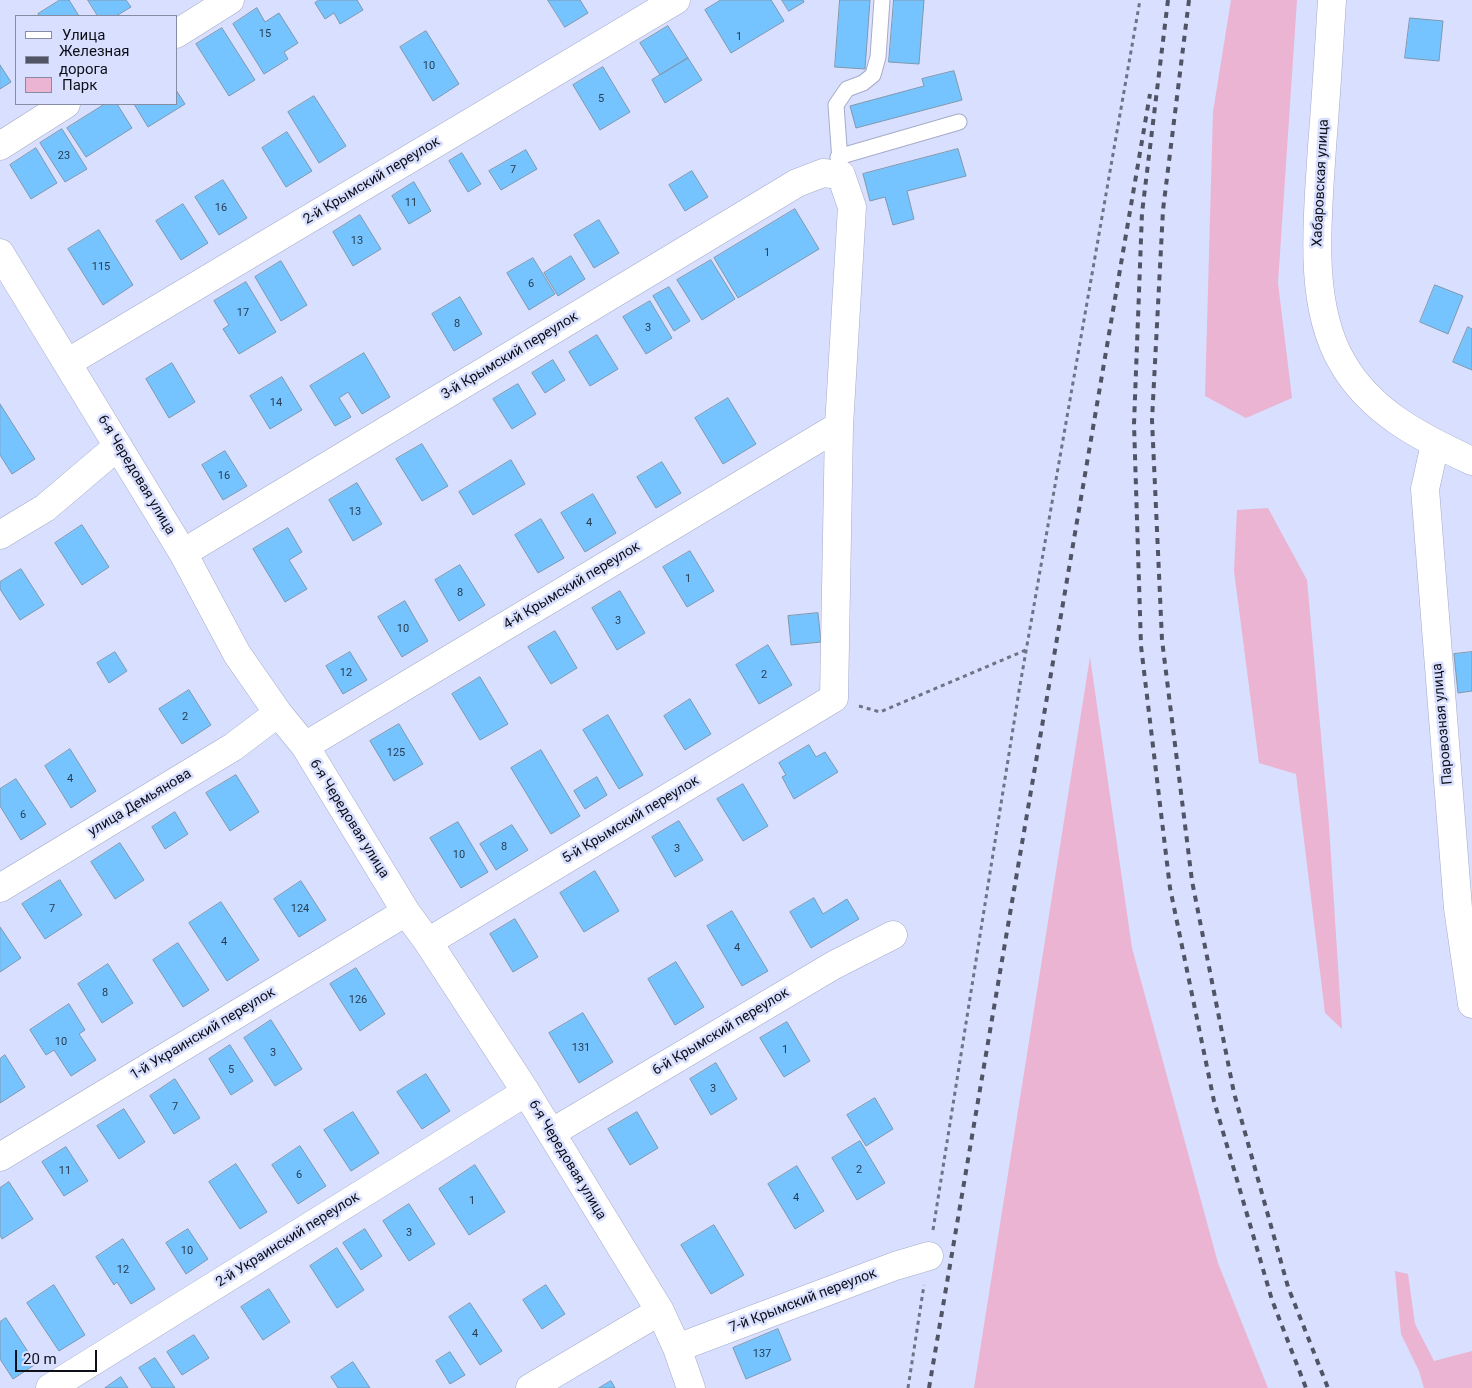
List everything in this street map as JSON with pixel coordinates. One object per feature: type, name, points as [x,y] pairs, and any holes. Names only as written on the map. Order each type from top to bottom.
[{"type":"street","points":[[178,33],[230,0]]},
{"type":"street","name":"2-й Крымский переулок","points":[[68,363],[676,0]]},
{"type":"street","name":"Хабаровская улица","points":[[1332,0],[1317,234],[1320,299],[1330,338],[1342,363],[1364,392],[1386,414],[1435,444],[1472,461]]},
{"type":"street","points":[[0,146],[64,105]]},
{"type":"street","points":[[834,698],[839,426],[852,207],[840,166]]},
{"type":"street","name":"3-й Крымский переулок","points":[[183,553],[797,183],[840,166]]},
{"type":"street","name":"6-я Чередовая улица","points":[[0,253],[183,553],[236,654],[278,713],[305,746],[406,912],[428,942],[526,1092],[660,1311],[677,1348],[691,1388]]},
{"type":"street","name":"4-й Крымский переулок","points":[[305,746],[839,426]]},
{"type":"street","name":"Паровозная улица","points":[[1435,444],[1425,489],[1458,908],[1472,1004]]},
{"type":"street","points":[[0,535],[45,508],[118,446]]},
{"type":"street","name":"5-й Крымский переулок","points":[[428,942],[834,698]]},
{"type":"street","name":"улица Демьянова","points":[[0,888],[233,747],[278,713]]},
{"type":"street","name":"1-й Украинский переулок","points":[[0,1157],[406,912]]},
{"type":"street","name":"6-й Крымский переулок","points":[[551,1133],[834,965],[893,935]]},
{"type":"street","name":"2-й Украинский переулок","points":[[50,1388],[526,1092]]},
{"type":"street","name":"7-й Крымский переулок","points":[[677,1348],[894,1266],[929,1256]]},
{"type":"street","points":[[530,1388],[660,1311]]},
{"type":"lane","points":[[882,0],[878,58],[873,75],[863,83],[847,89],[836,105],[840,166],[959,122]]},
{"type":"path","points":[[908,1388],[1026,650],[1140,0]]},
{"type":"path","points":[[834,698],[880,712],[1026,650]]},
{"type":"green space","points":[[1231,0],[1297,0],[1278,283],[1292,398],[1246,418],[1205,396],[1213,112]]},
{"type":"green space","points":[[1268,508],[1307,580],[1329,825],[1342,1029],[1325,1013],[1296,774],[1259,763],[1234,571],[1237,510]]},
{"type":"green space","points":[[1090,657],[1132,948],[1218,1263],[1268,1388],[974,1388]]},
{"type":"green space","points":[[1395,1271],[1408,1274],[1415,1324],[1434,1361],[1472,1351],[1472,1388],[1424,1388],[1419,1371],[1401,1334]]},
{"type":"building","points":[[60,0],[69,0],[78,15],[39,15]]},
{"type":"building","points":[[88,0],[126,0],[131,7],[118,15],[97,15]]},
{"type":"building","points":[[319,0],[357,0],[363,10],[340,24],[334,13],[325,19],[315,3]]},
{"type":"building","points":[[548,0],[580,0],[588,13],[565,27]]},
{"type":"building","points":[[721,0],[771,0],[784,21],[731,53],[705,10]]},
{"type":"building","points":[[782,0],[803,0],[804,2],[789,11]]},
{"type":"building","points":[[840,0],[870,0],[865,69],[835,67]]},
{"type":"building","points":[[894,0],[924,0],[919,64],[889,62]]},
{"type":"building","points":[[257,8],[265,22],[279,13],[298,43],[284,52],[288,59],[264,74],[233,24]]},
{"type":"building","points":[[1410,18],[1443,21],[1439,61],[1405,58]]},
{"type":"building","points":[[668,26],[688,58],[660,75],[640,43]]},
{"type":"building","points":[[222,28],[255,80],[229,96],[196,44]]},
{"type":"building","points":[[426,31],[459,84],[433,101],[400,47]]},
{"type":"building","points":[[688,58],[702,80],[665,103],[652,80]]},
{"type":"building","points":[[0,65],[11,82],[0,89]]},
{"type":"building","points":[[603,67],[630,112],[600,130],[573,85]]},
{"type":"building","points":[[954,71],[962,100],[856,128],[850,106],[924,86],[922,79]]},
{"type":"building","points":[[178,93],[185,104],[148,127],[135,105],[178,105]]},
{"type":"building","points":[[314,96],[346,146],[319,163],[288,112]]},
{"type":"building","points":[[103,105],[118,105],[132,128],[86,157],[67,128]]},
{"type":"building","points":[[62,129],[87,169],[65,182],[40,143]]},
{"type":"building","points":[[287,132],[312,171],[286,187],[262,148]]},
{"type":"building","points":[[36,148],[57,183],[31,199],[10,165]]},
{"type":"building","points":[[958,149],[966,176],[907,191],[914,219],[893,225],[885,197],[870,201],[863,174]]},
{"type":"building","points":[[526,150],[537,169],[501,190],[489,171]]},
{"type":"building","points":[[462,153],[481,184],[468,192],[449,161]]},
{"type":"building","points":[[692,171],[708,197],[685,211],[669,185]]},
{"type":"building","points":[[223,180],[247,218],[219,235],[195,197]]},
{"type":"building","points":[[414,182],[431,211],[409,224],[392,196]]},
{"type":"building","points":[[183,204],[208,243],[181,260],[156,221]]},
{"type":"building","points":[[795,209],[819,249],[738,298],[714,258]]},
{"type":"building","points":[[360,215],[381,249],[353,266],[333,232]]},
{"type":"building","points":[[599,220],[619,253],[594,268],[574,235]]},
{"type":"building","points":[[99,230],[133,285],[103,305],[68,249]]},
{"type":"building","points":[[571,256],[585,279],[558,296],[544,273]]},
{"type":"building","points":[[533,258],[555,294],[529,310],[507,273]]},
{"type":"building","points":[[711,260],[735,299],[702,320],[677,280]]},
{"type":"building","points":[[281,261],[307,305],[281,321],[255,277]]},
{"type":"building","points":[[246,282],[276,332],[239,354],[223,329],[229,325],[214,301]]},
{"type":"building","points":[[1435,285],[1463,296],[1448,334],[1420,322]]},
{"type":"building","points":[[669,287],[690,321],[674,331],[653,296]]},
{"type":"building","points":[[460,297],[482,334],[454,351],[432,314]]},
{"type":"building","points":[[650,301],[672,338],[646,354],[623,317]]},
{"type":"building","points":[[1468,327],[1472,329],[1472,370],[1453,362]]},
{"type":"building","points":[[597,335],[618,369],[590,386],[569,352]]},
{"type":"building","points":[[364,353],[390,397],[362,414],[348,392],[339,398],[351,417],[335,426],[310,386]]},
{"type":"building","points":[[553,360],[565,380],[545,393],[532,373]]},
{"type":"building","points":[[172,363],[195,402],[169,418],[146,379]]},
{"type":"building","points":[[282,377],[302,410],[270,429],[250,396]]},
{"type":"building","points":[[518,384],[536,414],[512,429],[493,399]]},
{"type":"building","points":[[728,398],[756,444],[723,464],[695,418]]},
{"type":"building","points":[[0,404],[35,459],[12,474],[0,455]]},
{"type":"building","points":[[422,444],[448,486],[422,501],[396,459]]},
{"type":"building","points":[[225,451],[247,486],[223,500],[202,465]]},
{"type":"building","points":[[511,460],[525,484],[473,515],[459,492]]},
{"type":"building","points":[[662,462],[681,493],[656,508],[637,477]]},
{"type":"building","points":[[357,483],[382,524],[353,541],[329,500]]},
{"type":"building","points":[[593,494],[616,533],[585,552],[561,513]]},
{"type":"building","points":[[541,519],[564,558],[538,573],[515,535]]},
{"type":"building","points":[[82,525],[109,567],[82,585],[55,543]]},
{"type":"building","points":[[288,528],[302,552],[289,560],[307,589],[285,602],[253,549]]},
{"type":"building","points":[[690,551],[714,591],[687,607],[663,567]]},
{"type":"building","points":[[460,565],[485,605],[459,621],[435,580]]},
{"type":"building","points":[[21,569],[44,605],[20,620],[0,589],[0,582]]},
{"type":"building","points":[[620,591],[645,633],[617,650],[592,608]]},
{"type":"building","points":[[405,601],[428,641],[402,657],[378,617]]},
{"type":"building","points":[[818,613],[821,642],[791,645],[788,616]]},
{"type":"building","points":[[555,631],[577,668],[551,684],[528,647]]},
{"type":"building","points":[[768,645],[792,685],[759,704],[736,665]]},
{"type":"building","points":[[115,652],[127,671],[109,683],[97,663]]},
{"type":"building","points":[[350,652],[367,680],[343,694],[326,666]]},
{"type":"building","points":[[1472,652],[1472,691],[1458,693],[1454,654]]},
{"type":"building","points":[[480,677],[508,724],[480,740],[452,694]]},
{"type":"building","points":[[189,690],[211,725],[182,744],[159,709]]},
{"type":"building","points":[[690,699],[711,734],[685,750],[664,716]]},
{"type":"building","points":[[608,715],[643,775],[619,789],[583,730]]},
{"type":"building","points":[[399,724],[423,764],[394,781],[370,741]]},
{"type":"building","points":[[809,745],[816,757],[825,752],[838,772],[794,799],[782,777],[786,775],[779,763]]},
{"type":"building","points":[[70,749],[96,791],[71,808],[45,766]]},
{"type":"building","points":[[541,750],[580,816],[551,834],[511,768]]},
{"type":"building","points":[[236,775],[259,812],[230,831],[206,793]]},
{"type":"building","points":[[597,777],[607,795],[585,809],[574,791]]},
{"type":"building","points":[[16,779],[46,824],[21,840],[0,806],[0,789]]},
{"type":"building","points":[[743,784],[768,826],[743,841],[717,799]]},
{"type":"building","points":[[175,812],[188,834],[165,849],[152,827]]},
{"type":"building","points":[[679,821],[703,860],[675,877],[652,837]]},
{"type":"building","points":[[458,822],[488,872],[461,888],[430,838]]},
{"type":"building","points":[[512,825],[528,850],[496,870],[480,844]]},
{"type":"building","points":[[120,843],[144,880],[115,899],[91,862]]},
{"type":"building","points":[[595,871],[619,911],[584,932],[560,893]]},
{"type":"building","points":[[60,880],[82,915],[45,939],[22,904]]},
{"type":"building","points":[[301,881],[326,920],[299,937],[274,899]]},
{"type":"building","points":[[814,898],[823,914],[847,899],[859,919],[811,948],[790,912]]},
{"type":"building","points":[[221,902],[259,960],[227,981],[189,923]]},
{"type":"building","points":[[732,911],[768,971],[742,986],[707,926]]},
{"type":"building","points":[[515,919],[538,957],[513,972],[490,934]]},
{"type":"building","points":[[0,927],[21,958],[0,972]]},
{"type":"building","points":[[178,943],[209,990],[183,1007],[153,960]]},
{"type":"building","points":[[676,962],[704,1007],[675,1025],[648,979]]},
{"type":"building","points":[[108,964],[133,1003],[102,1023],[78,984]]},
{"type":"building","points":[[356,968],[385,1014],[360,1031],[330,984]]},
{"type":"building","points":[[69,1004],[85,1030],[79,1034],[96,1060],[71,1076],[54,1050],[46,1055],[30,1030]]},
{"type":"building","points":[[583,1013],[613,1062],[579,1083],[549,1033]]},
{"type":"building","points":[[271,1020],[302,1069],[275,1086],[244,1038]]},
{"type":"building","points":[[787,1022],[810,1061],[784,1077],[760,1038]]},
{"type":"building","points":[[230,1045],[253,1081],[231,1095],[209,1059]]},
{"type":"building","points":[[5,1055],[25,1087],[0,1103],[0,1059]]},
{"type":"building","points":[[716,1063],[737,1099],[711,1115],[690,1079]]},
{"type":"building","points":[[426,1074],[450,1111],[422,1129],[397,1092]]},
{"type":"building","points":[[175,1079],[200,1118],[174,1134],[150,1096]]},
{"type":"building","points":[[875,1098],[893,1129],[866,1146],[847,1115]]},
{"type":"building","points":[[124,1109],[145,1142],[119,1159],[97,1126]]},
{"type":"building","points":[[353,1112],[379,1153],[351,1171],[324,1130]]},
{"type":"building","points":[[637,1112],[658,1148],[630,1165],[608,1129]]},
{"type":"building","points":[[860,1141],[885,1183],[857,1200],[832,1158]]},
{"type":"building","points":[[300,1146],[326,1186],[298,1204],[272,1165]]},
{"type":"building","points":[[66,1147],[88,1181],[64,1196],[42,1162]]},
{"type":"building","points":[[236,1164],[267,1212],[240,1229],[209,1182]]},
{"type":"building","points":[[475,1165],[505,1212],[469,1235],[439,1189]]},
{"type":"building","points":[[797,1166],[824,1211],[795,1229],[768,1184]]},
{"type":"building","points":[[9,1182],[33,1219],[2,1239],[0,1235],[0,1188]]},
{"type":"building","points":[[409,1204],[435,1244],[409,1261],[383,1221]]},
{"type":"building","points":[[714,1225],[744,1275],[711,1294],[681,1245]]},
{"type":"building","points":[[188,1229],[208,1259],[186,1274],[166,1243]]},
{"type":"building","points":[[365,1229],[382,1256],[361,1270],[343,1243]]},
{"type":"building","points":[[123,1239],[155,1289],[131,1304],[117,1282],[114,1285],[96,1257]]},
{"type":"building","points":[[337,1248],[364,1290],[337,1308],[310,1266]]},
{"type":"building","points":[[54,1285],[85,1335],[59,1351],[27,1303]]},
{"type":"building","points":[[546,1285],[565,1314],[542,1329],[523,1300]]},
{"type":"building","points":[[269,1289],[290,1322],[263,1340],[241,1307]]},
{"type":"building","points":[[470,1303],[502,1351],[480,1365],[449,1317]]},
{"type":"building","points":[[6,1318],[36,1364],[13,1379],[0,1359],[0,1322]]},
{"type":"building","points":[[778,1329],[791,1360],[746,1379],[733,1348]]},
{"type":"building","points":[[194,1335],[209,1358],[182,1375],[167,1352]]},
{"type":"building","points":[[450,1352],[465,1375],[450,1384],[436,1361]]},
{"type":"building","points":[[155,1358],[175,1388],[152,1388],[139,1368]]},
{"type":"building","points":[[353,1362],[370,1388],[338,1388],[331,1377]]},
{"type":"building","points":[[121,1377],[128,1388],[105,1388]]},
{"type":"building","points":[[611,1381],[615,1388],[599,1388]]},
{"type":"railway","points":[[1168,0],[1142,213],[1134,424],[1141,646],[1170,888],[1214,1101],[1272,1300],[1306,1388]]},
{"type":"railway","points":[[1189,0],[1163,210],[1152,420],[1162,640],[1192,881],[1234,1093],[1288,1287],[1328,1388]]},
{"type":"railway","points":[[929,1388],[1150,94]]}]
